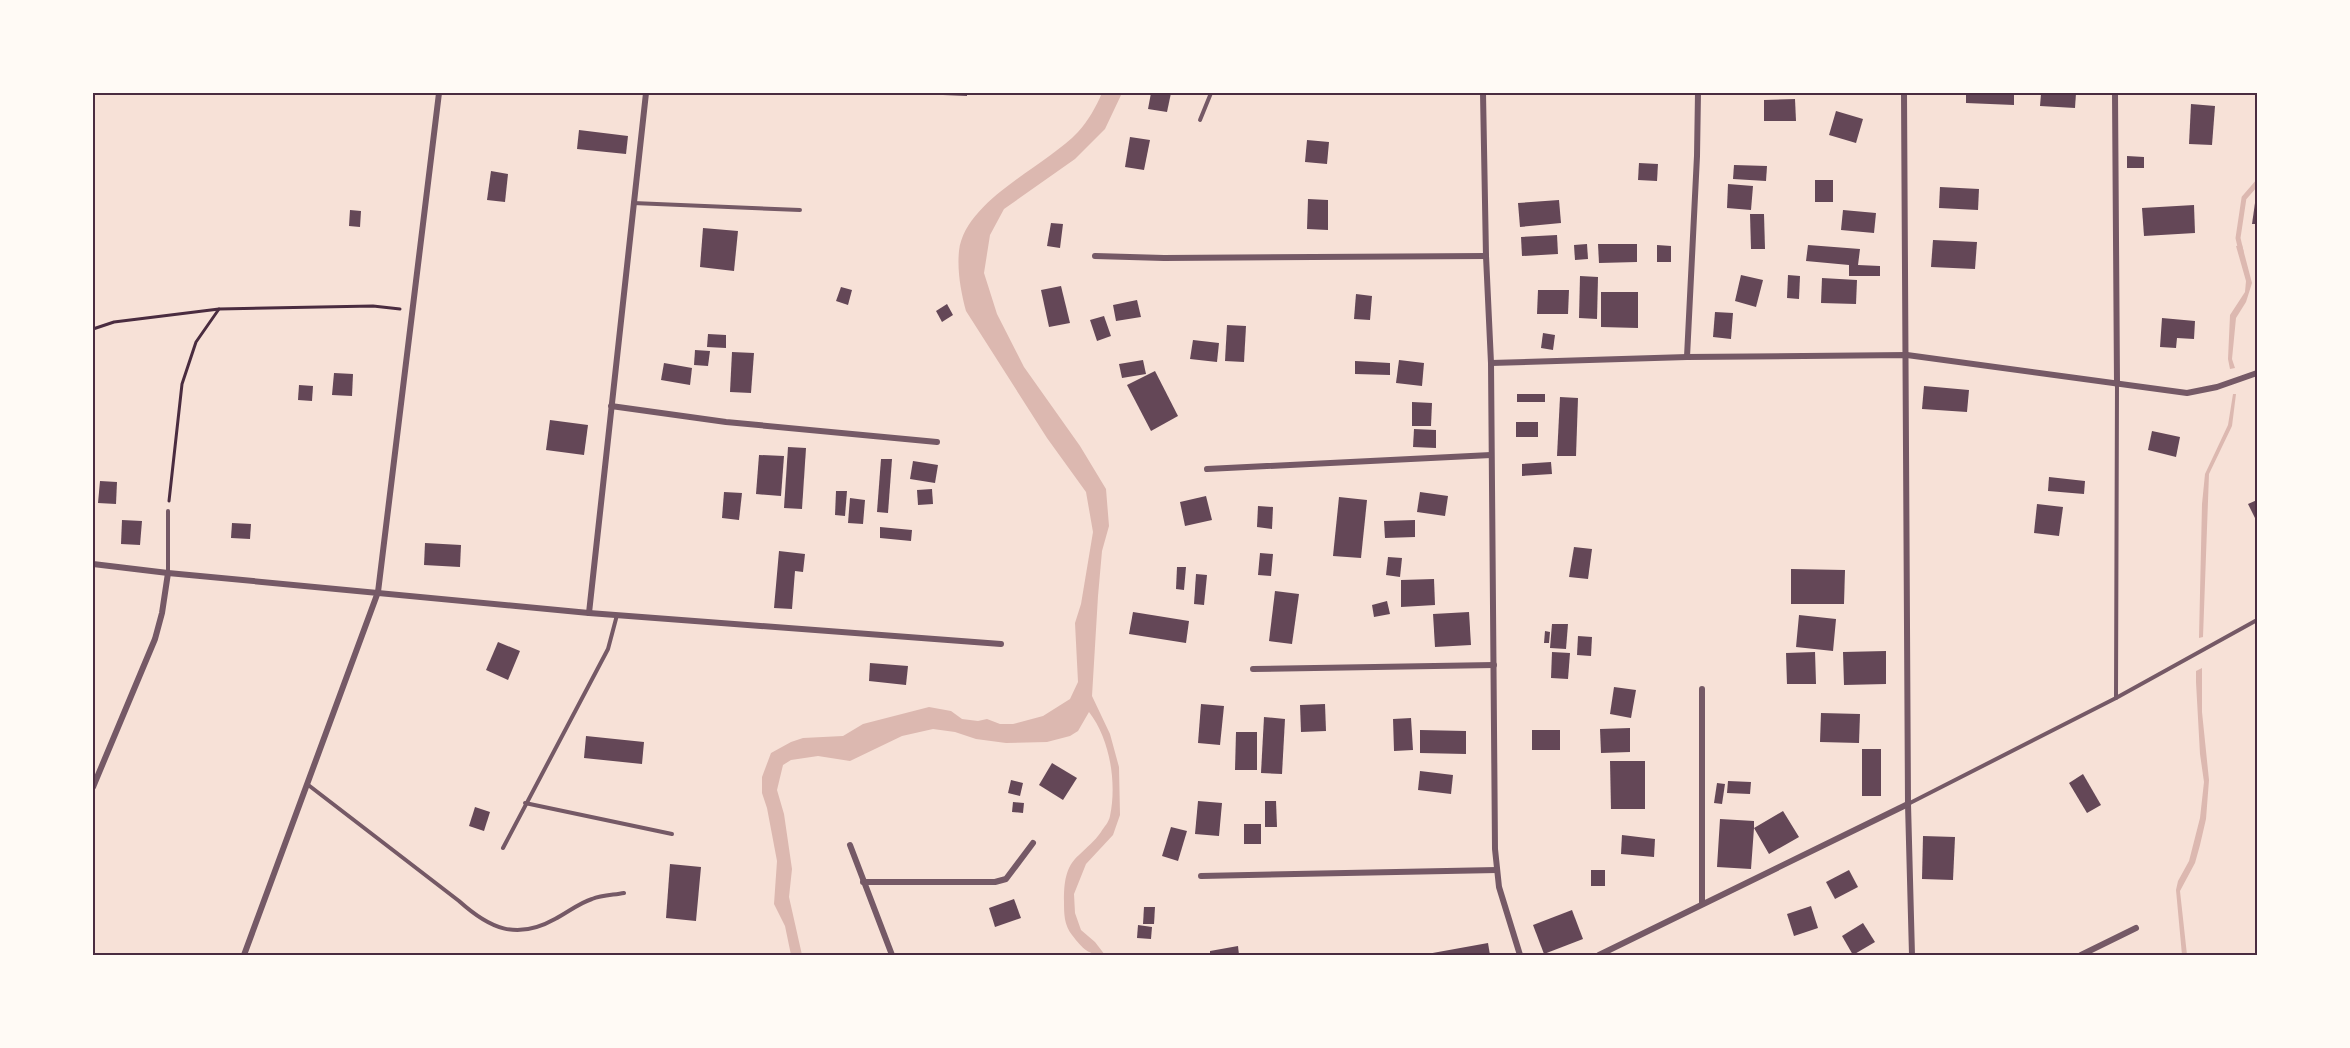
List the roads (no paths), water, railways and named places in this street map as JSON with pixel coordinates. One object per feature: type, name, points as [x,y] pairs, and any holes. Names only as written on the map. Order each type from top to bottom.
[{"type":"street","points":[[244,955],[378,592],[439,93]]},
{"type":"street","points":[[589,613],[632,203],[646,93]]},
{"type":"street","points":[[1483,93],[1486,256],[1491,363],[1497,870],[1499,887],[1520,955]]},
{"type":"street","points":[[1687,357],[1698,93]]},
{"type":"street","points":[[1904,93],[1908,804],[1912,955]]},
{"type":"street","points":[[2115,93],[2117,384]]},
{"type":"street","points":[[1095,256],[1164,258],[1486,256]]},
{"type":"street","points":[[1491,363],[1687,357],[1907,355],[2187,393],[2217,387],[2257,373]]},
{"type":"street","points":[[611,406],[726,422],[937,442]]},
{"type":"street","points":[[1207,469],[1491,455]]},
{"type":"street","points":[[93,564],[589,613],[1001,644]]},
{"type":"street","points":[[93,787],[155,639],[162,613],[168,573]]},
{"type":"street","points":[[1253,669],[1494,665]]},
{"type":"street","points":[[1702,689],[1702,904]]},
{"type":"street","points":[[1599,955],[1908,804]]},
{"type":"street","points":[[864,882],[995,882],[1006,879],[1033,843]]},
{"type":"street","points":[[850,845],[892,955]]},
{"type":"street","points":[[1201,876],[1497,870]]},
{"type":"street","points":[[2081,955],[2136,928]]},
{"type":"lane","points":[[1200,120],[1211,93]]},
{"type":"lane","points":[[632,203],[800,210]]},
{"type":"lane","points":[[2115,698],[2117,384]]},
{"type":"lane","points":[[168,511],[168,573]]},
{"type":"lane","points":[[503,848],[609,649],[617,615]]},
{"type":"lane","points":[[1908,804],[2115,698],[2257,620]]},
{"type":"lane","points":[[307,784],[477,918],[495,928],[515,930],[534,928],[554,921],[593,898],[624,893]]},
{"type":"lane","points":[[525,803],[672,834]]},
{"type":"waterway","points":[[2241,251],[2238,238],[2244,198],[2257,183]]}]
